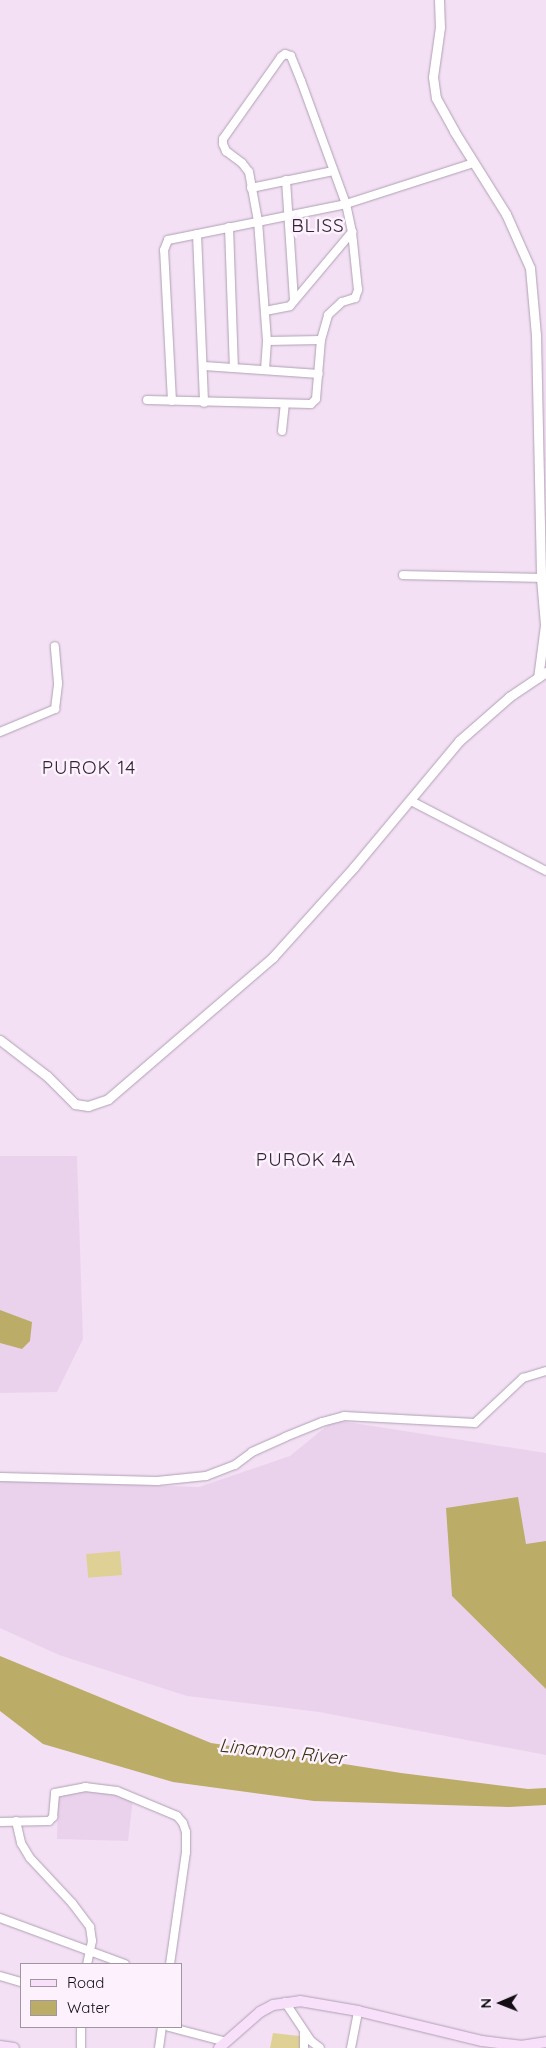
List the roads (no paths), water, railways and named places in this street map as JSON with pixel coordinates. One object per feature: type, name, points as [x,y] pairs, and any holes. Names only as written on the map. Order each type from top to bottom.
[{"type":"main road","points":[[222,2045],[260,2012],[272,2005],[300,2001],[358,2011],[482,2042],[521,2046],[546,2042]]},
{"type":"main road","points":[[0,2046],[14,2048]]},
{"type":"street","points":[[440,0],[440,27],[434,77],[436,98],[506,214],[530,268],[536,335],[542,578],[545,625],[538,678]]},
{"type":"street","points":[[147,400],[286,404],[314,402],[319,374],[321,340],[328,315],[335,307],[355,298],[357,295],[352,232],[346,204],[295,64],[291,56],[285,54],[223,139],[224,148],[249,172],[258,221],[265,311],[265,370]]},
{"type":"street","points":[[172,400],[164,250],[168,240],[346,204],[474,163]]},
{"type":"street","points":[[252,188],[333,171]]},
{"type":"street","points":[[286,180],[294,300]]},
{"type":"street","points":[[229,227],[234,368]]},
{"type":"street","points":[[265,311],[287,307],[352,232]]},
{"type":"street","points":[[197,234],[204,402]]},
{"type":"street","points":[[266,341],[321,340]]},
{"type":"street","points":[[204,366],[319,374]]},
{"type":"street","points":[[282,431],[286,404]]},
{"type":"street","points":[[403,575],[542,578]]},
{"type":"street","points":[[0,732],[55,709],[58,683],[55,646]]},
{"type":"street","points":[[0,1040],[47,1076],[75,1104],[88,1106],[108,1100],[273,957],[411,801],[459,741],[509,697],[546,672]]},
{"type":"street","points":[[411,801],[546,871]]},
{"type":"street","points":[[0,1477],[157,1481],[206,1476],[234,1465],[252,1452],[285,1437],[344,1416],[475,1423],[522,1378],[546,1371]]},
{"type":"street","points":[[0,1822],[49,1821],[53,1816],[55,1793],[85,1787],[106,1788],[116,1791],[177,1816],[184,1823],[186,1852],[170,1963]]},
{"type":"street","points":[[16,1821],[21,1843],[30,1858],[87,1922],[92,1934],[87,1963]]},
{"type":"street","points":[[0,1918],[122,1963]]},
{"type":"street","points":[[0,1976],[20,1982]]},
{"type":"street","points":[[285,2002],[313,2044],[320,2048]]},
{"type":"street","points":[[351,2048],[358,2011]]},
{"type":"street","points":[[81,2028],[81,2048]]},
{"type":"street","points":[[159,2048],[162,2028]]},
{"type":"street","points":[[172,2028],[222,2045]]},
{"type":"street","points":[[304,2032],[304,2048]]},
{"type":"water","points":[[0,1310],[32,1322],[30,1341],[22,1349],[0,1343]]},
{"type":"water","points":[[518,1497],[526,1544],[546,1541],[546,1689],[452,1596],[446,1508]]},
{"type":"water","points":[[0,1656],[211,1743],[401,1773],[528,1789],[546,1788],[546,1805],[509,1807],[314,1801],[173,1782],[43,1744],[0,1711]]},
{"type":"district","name":"BLISS","points":[[318,226]]},
{"type":"district","name":"PUROK 14","points":[[89,768]]},
{"type":"district","name":"PUROK 4A","points":[[306,1160]]},
{"type":"water label","name":"Linamon River","points":[[282,1752]]}]
